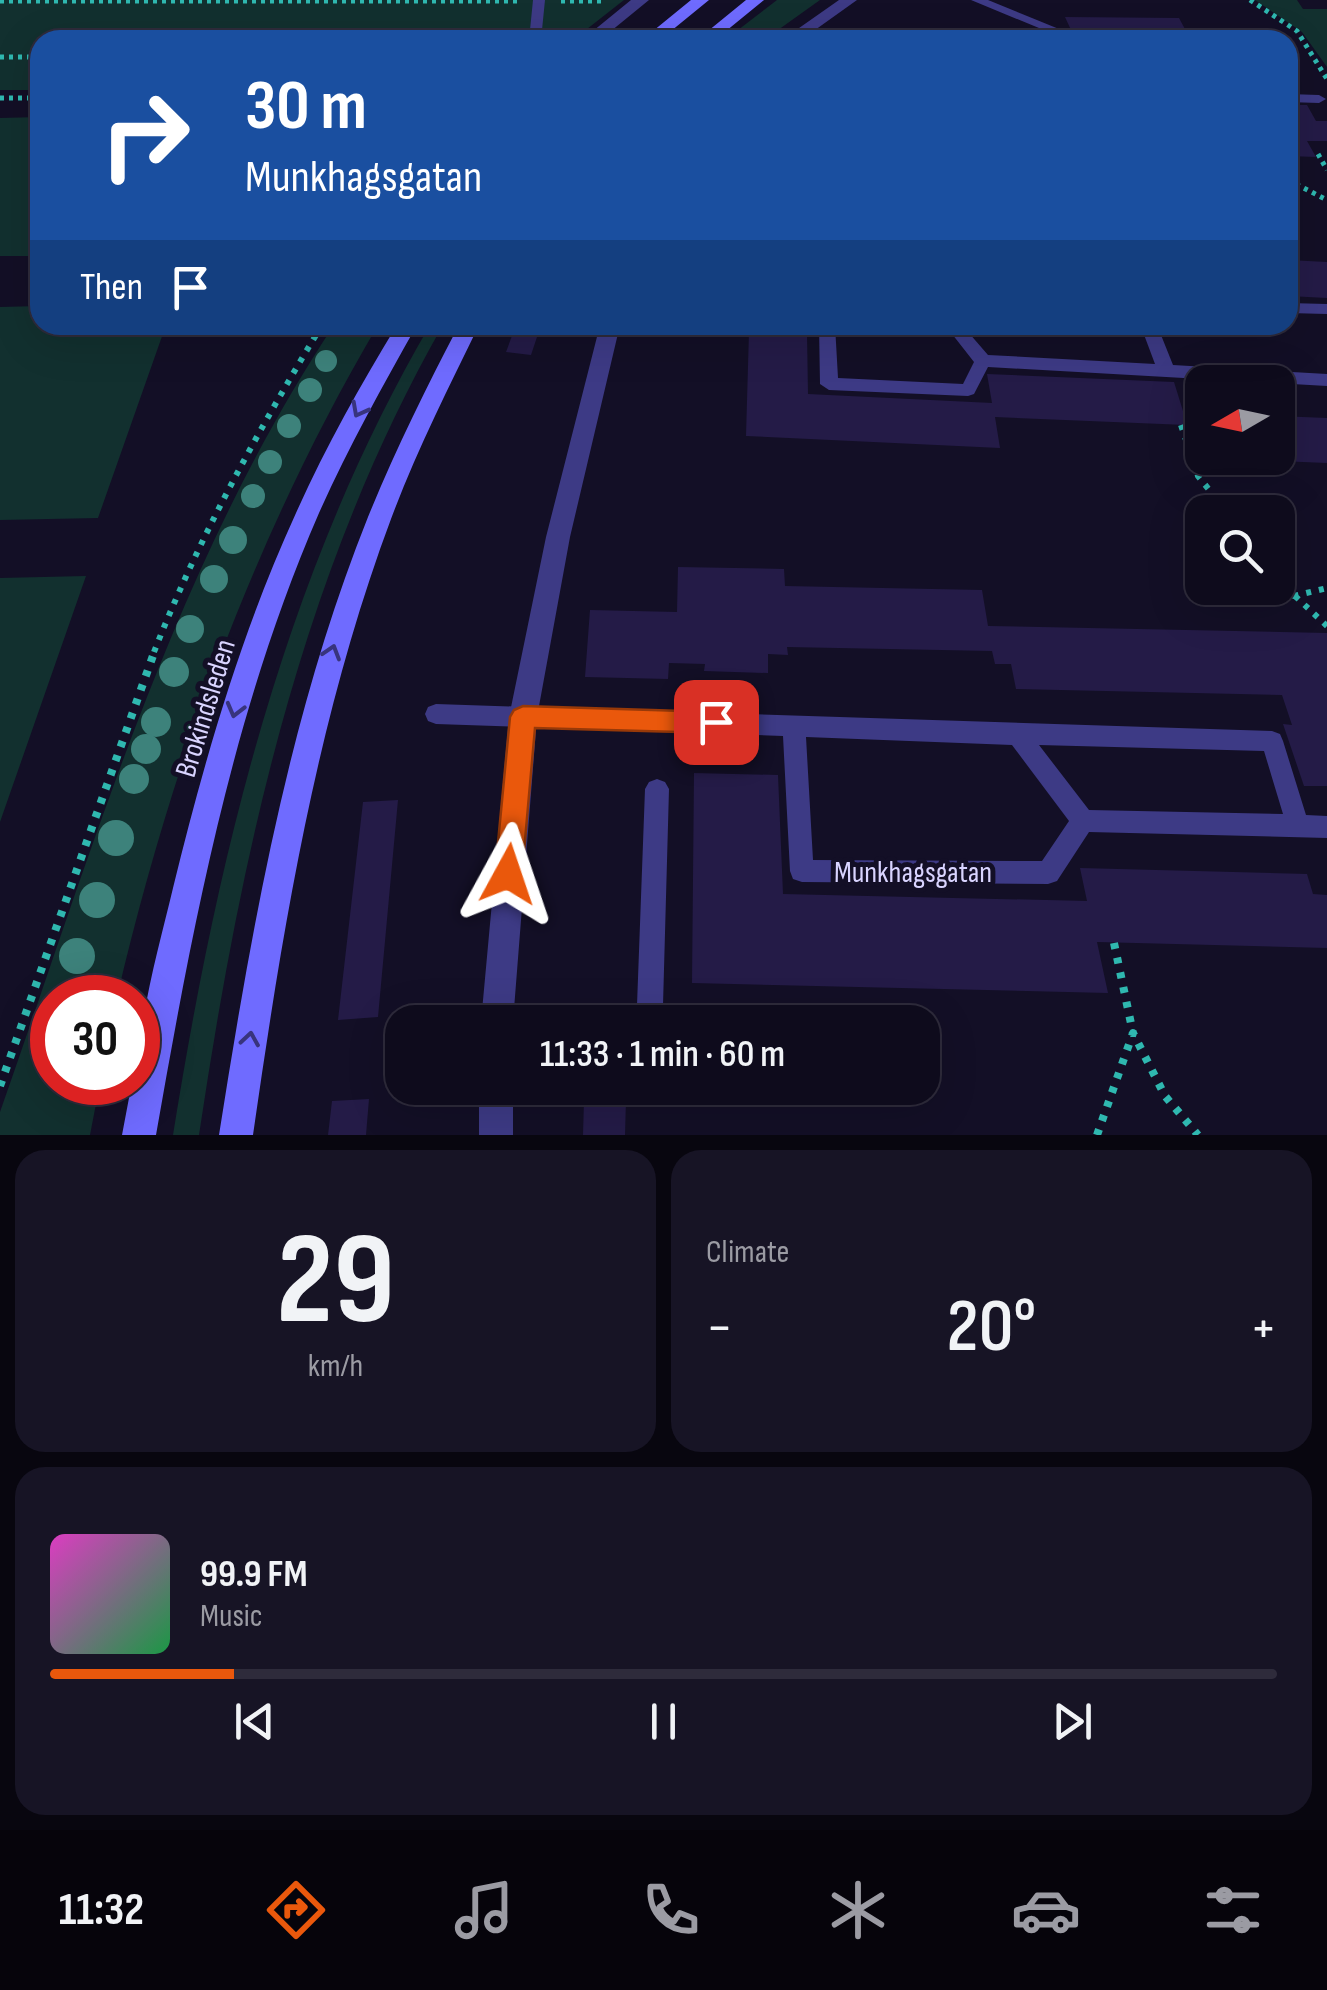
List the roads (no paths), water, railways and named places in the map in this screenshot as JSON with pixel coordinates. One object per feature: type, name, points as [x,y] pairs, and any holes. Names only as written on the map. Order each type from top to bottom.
[{"type":"main road","points":[[663,30],[701,0]]},
{"type":"main road","points":[[718,30],[756,0]]},
{"type":"main road","name":"Brokindsleden","points":[[139,1135],[170,971],[240,690],[324,478],[403,335]]},
{"type":"main road","points":[[236,1135],[254,1011],[294,799],[329,660],[368,541],[401,462],[464,335]]},
{"type":"street","points":[[603,30],[641,0]]},
{"type":"street","points":[[805,30],[849,0]]},
{"type":"street","points":[[498,1005],[523,717],[558,537],[608,335]]},
{"type":"street","points":[[496,1105],[496,1135]]},
{"type":"lane","points":[[536,30],[539,0]]},
{"type":"lane","points":[[978,0],[1054,30]]},
{"type":"lane","points":[[1298,98],[1319,99]]},
{"type":"lane","points":[[1298,309],[1327,310]]},
{"type":"lane","points":[[828,335],[829,384],[968,390],[983,361]]},
{"type":"lane","points":[[961,335],[983,361],[1327,380]]},
{"type":"lane","points":[[1150,335],[1166,371]]},
{"type":"lane","points":[[436,714],[1272,741],[1298,825]]},
{"type":"lane","name":"Munkhagsgatan","points":[[794,725],[802,872],[1048,873],[1083,821]]},
{"type":"lane","points":[[1018,734],[1083,821],[1327,826]]},
{"type":"lane","points":[[650,1005],[657,789]]}]
